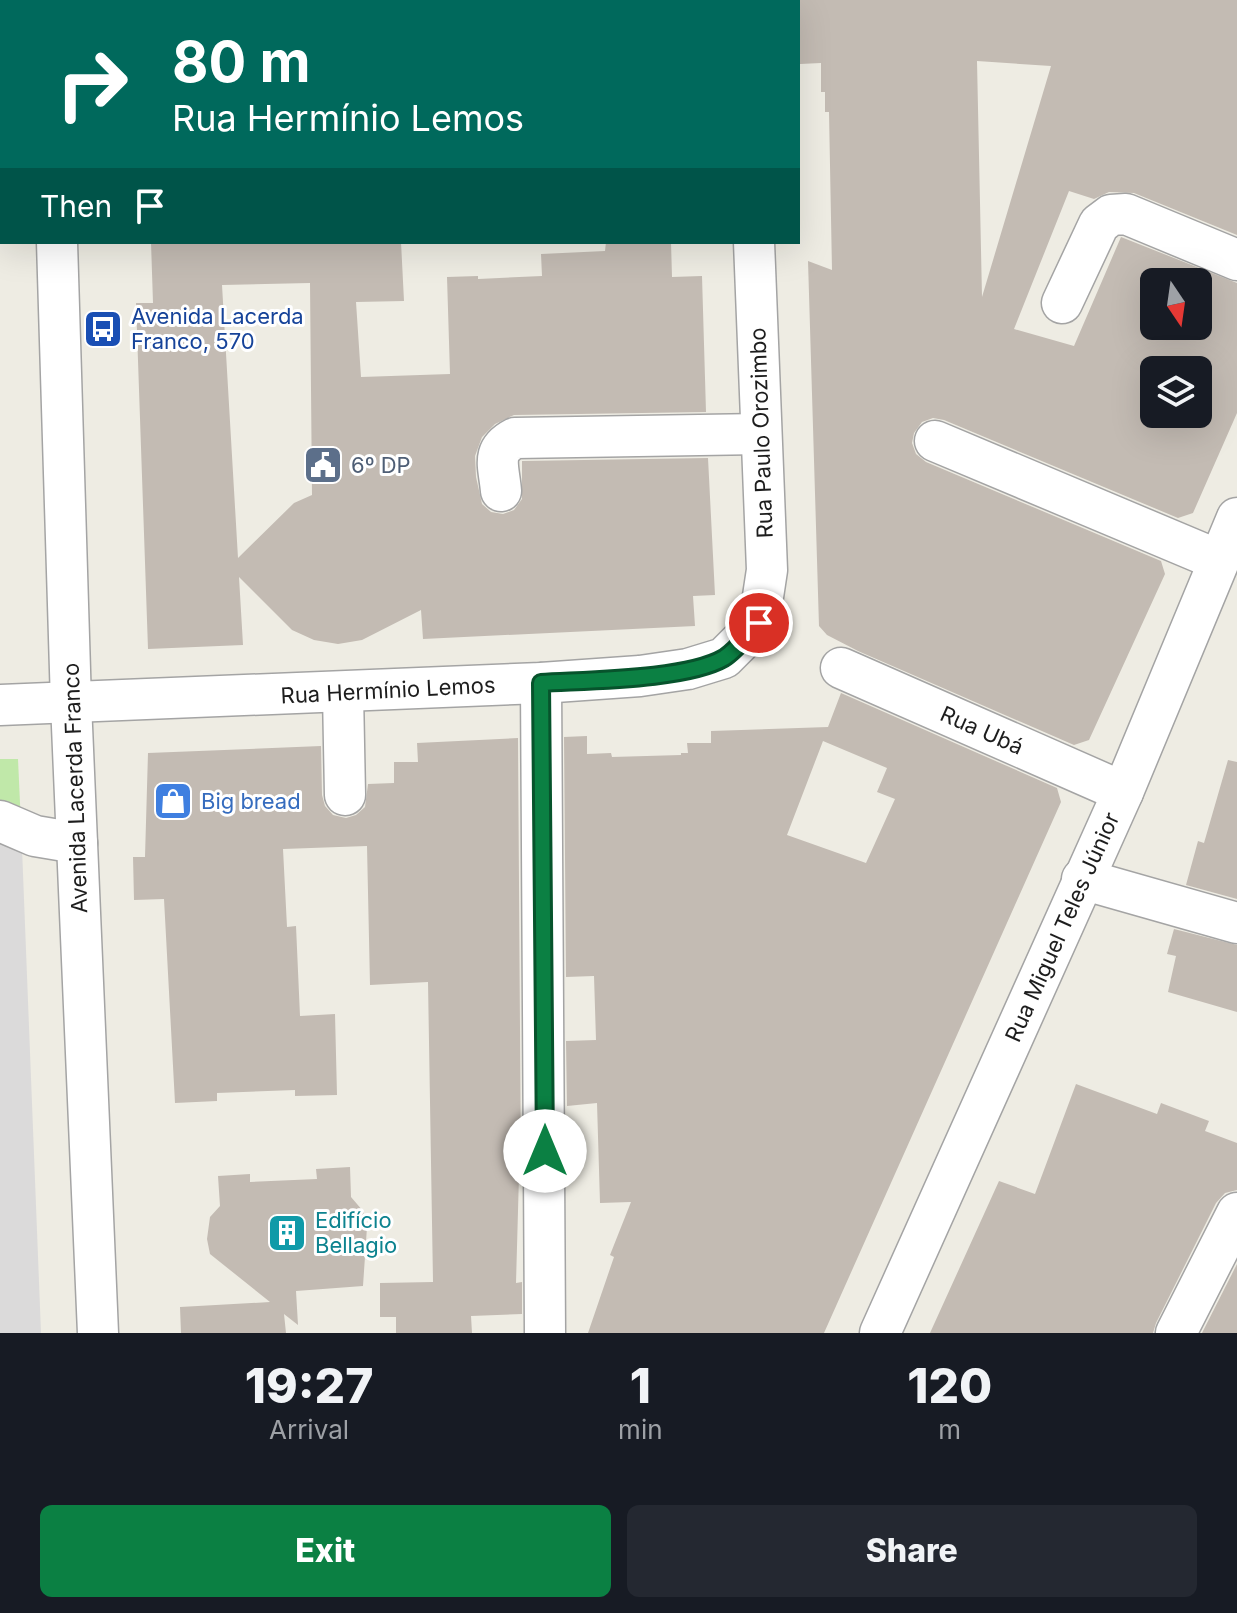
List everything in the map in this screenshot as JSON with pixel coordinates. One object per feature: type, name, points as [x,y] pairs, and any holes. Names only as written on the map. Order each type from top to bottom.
[{"type":"street","points":[[1062,303],[1099,224],[1111,215],[1126,214],[1237,260]]},
{"type":"street","name":"Avenida Lacerda Franco","points":[[57,244],[71,703],[98,1333]]},
{"type":"street","name":"Rua Paulo Orozimbo","points":[[754,244],[767,570],[759,623]]},
{"type":"street","points":[[501,491],[497,454],[503,444],[515,438],[761,434]]},
{"type":"street","points":[[935,441],[1218,560]]},
{"type":"street","name":"Rua Miguel Teles Júnior","points":[[880,1333],[1123,792],[1237,518]]},
{"type":"street","name":"Rua Hermínio Lemos","points":[[0,705],[343,693],[640,676],[688,669],[724,658],[759,623]]},
{"type":"street","name":"Rua Ubá","points":[[841,668],[1123,792]]},
{"type":"street","points":[[541,683],[545,1333]]},
{"type":"street","points":[[343,693],[345,795]]},
{"type":"street","points":[[0,821],[35,836],[77,843]]},
{"type":"street","points":[[1082,879],[1237,923]]},
{"type":"street","points":[[1176,1333],[1237,1213]]},
{"type":"shaded area","points":[[0,839],[22,848],[41,1333],[0,1333]]},
{"type":"green space","points":[[0,759],[18,759],[21,825],[0,811]]},
{"type":"building","points":[[800,0],[1237,0],[1237,235],[1134,193],[1109,192],[1094,199],[1069,191],[1014,329],[1074,346],[1121,237],[1199,268],[1140,268],[1140,340],[1212,340],[1212,273],[1237,283],[1237,413],[1193,513],[1178,518],[944,420],[933,418],[922,422],[914,433],[912,443],[916,454],[926,462],[1161,561],[1165,574],[1089,740],[1074,745],[858,651],[827,635],[819,626],[808,261],[832,270],[829,112],[825,112],[825,92],[821,92],[821,63],[800,64]],"holes":[[[977,61],[1051,66],[982,297]]]},
{"type":"building","points":[[151,244],[401,244],[404,301],[356,302],[361,377],[450,374],[447,277],[542,276],[541,254],[605,251],[606,244],[671,244],[672,277],[702,276],[706,412],[514,415],[495,424],[482,437],[475,456],[476,477],[482,504],[491,512],[503,514],[514,510],[522,499],[522,461],[708,458],[715,595],[693,596],[695,626],[423,639],[421,610],[362,640],[338,644],[314,640],[292,630],[239,577],[243,645],[148,649],[136,303],[153,303]],"holes":[[[310,283],[312,495],[294,503],[238,558],[222,285]]]},
{"type":"building","points":[[841,693],[1057,788],[1061,802],[824,1333],[588,1333],[614,1257],[610,1255],[631,1202],[600,1203],[597,1103],[567,1106],[566,1041],[596,1040],[594,976],[566,977],[564,737],[587,736],[587,754],[611,753],[612,757],[681,755],[688,753],[687,743],[711,743],[711,731],[828,727]],"holes":[[[823,741],[887,768],[877,792],[895,799],[866,863],[787,835]]]},
{"type":"building","points":[[518,738],[521,1175],[516,1283],[522,1282],[522,1314],[471,1316],[472,1333],[396,1333],[396,1317],[380,1317],[380,1283],[433,1282],[428,982],[370,985],[367,846],[283,849],[287,927],[296,926],[300,1016],[335,1014],[337,1095],[295,1096],[295,1090],[217,1093],[217,1101],[175,1103],[164,899],[134,900],[133,857],[145,857],[148,753],[321,746],[325,806],[333,815],[346,818],[356,815],[365,807],[368,784],[394,783],[394,762],[418,762],[417,743]]},
{"type":"building","points":[[1228,760],[1237,762],[1237,899],[1186,885],[1198,841],[1204,843]]},
{"type":"building","points":[[1174,929],[1237,945],[1237,1012],[1168,992],[1176,956],[1167,954]]},
{"type":"building","points":[[1076,1084],[1157,1114],[1161,1103],[1209,1121],[1205,1131],[1237,1143],[1237,1190],[1225,1193],[1216,1203],[1153,1333],[930,1333],[999,1181],[1035,1194]]},
{"type":"building","name":"Edifício Bellagio","points":[[350,1167],[351,1197],[363,1211],[367,1227],[363,1286],[296,1291],[298,1325],[284,1314],[286,1333],[181,1333],[180,1307],[270,1302],[210,1254],[207,1239],[210,1217],[220,1206],[218,1176],[250,1174],[250,1182],[317,1179],[316,1169]]},
{"type":"building","points":[[1237,1264],[1237,1333],[1202,1333]]},
{"type":"place","name":"Avenida Lacerda Franco, 570","points":[[103,329]]},
{"type":"place","name":"6º DP","points":[[323,465]]},
{"type":"place","name":"Big bread","points":[[173,801]]},
{"type":"place","name":"Edifício Bellagio","points":[[287,1233]]},
{"type":"route","points":[[545,1151],[541,683],[640,676],[688,669],[724,658],[759,623]]}]
